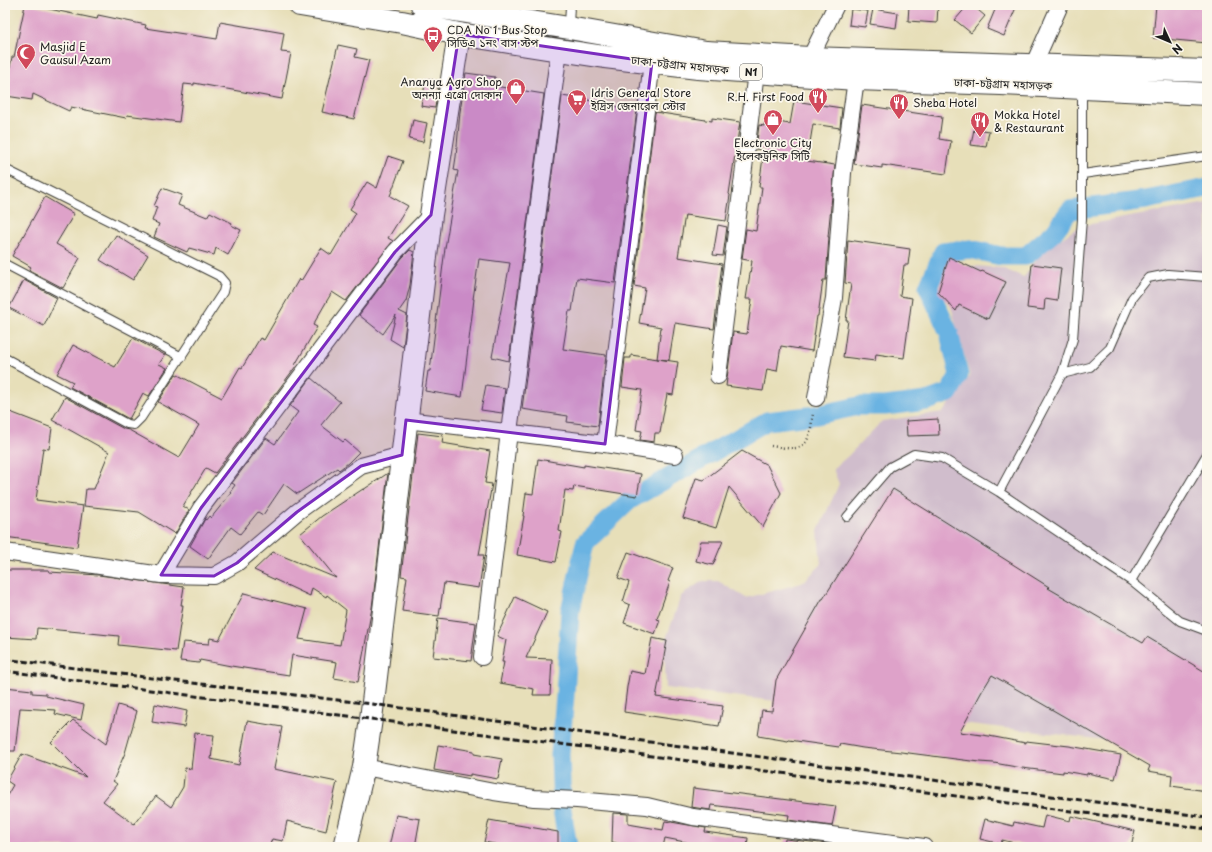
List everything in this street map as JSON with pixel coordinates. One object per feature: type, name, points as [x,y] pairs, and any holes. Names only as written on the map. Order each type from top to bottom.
[{"type":"main road","name":"ঢাকা-চট্টগ্রাম মহাসড়ক","points":[[300,5],[402,22],[459,34],[605,57],[698,68],[856,80],[1001,84],[1061,77],[1207,71]]},
{"type":"main road","name":"ঢাকা-চট্টগ্রাম মহাসড়ক","points":[[422,5],[494,13],[706,52],[810,58],[1033,66],[1061,77],[1082,88],[1207,94]]},
{"type":"main road","points":[[345,847],[364,767],[431,215],[459,34]]},
{"type":"street","points":[[810,58],[836,5]]},
{"type":"street","points":[[1033,66],[1060,5]]},
{"type":"street","points":[[482,656],[509,432],[559,50]]},
{"type":"street","points":[[605,444],[652,62]]},
{"type":"street","points":[[718,376],[756,72]]},
{"type":"street","points":[[816,398],[834,298],[843,173],[856,80]]},
{"type":"street","points":[[161,575],[206,501],[395,252],[431,215]]},
{"type":"street","points":[[406,420],[605,444],[675,455]]},
{"type":"street","points":[[5,552],[161,575],[214,576],[237,563],[297,512],[361,466],[402,455]]},
{"type":"street","points":[[364,767],[494,792],[534,798],[647,806],[693,817],[924,847]]},
{"type":"lane","points":[[569,28],[570,5]]},
{"type":"lane","points":[[999,492],[1062,374],[1073,339],[1082,219],[1082,88]]},
{"type":"lane","points":[[1082,174],[1207,156]]},
{"type":"lane","points":[[5,169],[219,276],[225,283],[223,292],[182,357],[141,418],[134,424],[127,424],[5,358]]},
{"type":"lane","points":[[5,264],[182,357]]},
{"type":"lane","points":[[1062,374],[1090,367],[1110,348],[1132,298],[1148,278],[1168,274],[1207,277]]},
{"type":"lane","points":[[847,517],[890,467],[914,454],[942,458],[999,492],[1131,582],[1180,621],[1207,631]]},
{"type":"lane","points":[[1131,582],[1207,454]]},
{"type":"path","points":[[770,446],[797,448],[805,444],[809,437],[816,398]]},
{"type":"highlighted area","points":[[459,34],[652,62],[605,444],[406,420],[402,455],[361,466],[297,512],[237,563],[214,576],[161,575],[201,508],[395,252],[431,215]]},
{"type":"shaded area","points":[[1207,203],[1207,752],[666,688],[664,645],[681,596],[702,581],[718,581],[746,598],[802,583],[821,565],[818,531],[839,484],[833,469],[848,456],[882,421],[943,412],[970,376],[944,281],[948,264],[1001,268],[1024,277],[1044,250],[1080,226]]},
{"type":"building","points":[[25,5],[97,19],[98,15],[146,25],[145,28],[217,39],[220,22],[284,33],[281,52],[291,53],[282,99],[194,83],[194,85],[184,84],[179,122],[127,115],[126,118],[71,107],[69,111],[33,94],[32,100],[6,96],[10,78],[8,77],[12,57],[14,57]]},
{"type":"building","points":[[909,5],[938,5],[937,23],[908,21]]},
{"type":"building","points":[[968,5],[972,5],[985,16],[971,33],[955,20]]},
{"type":"building","points":[[997,5],[1017,5],[1004,36],[987,29]]},
{"type":"building","points":[[1156,5],[1207,5],[1207,43],[1153,38]]},
{"type":"building","points":[[851,9],[868,11],[865,27],[849,25]]},
{"type":"building","points":[[873,9],[898,13],[896,28],[870,24]]},
{"type":"building","points":[[338,45],[357,49],[355,57],[369,60],[354,119],[322,112]]},
{"type":"building","points":[[466,73],[495,77],[494,86],[544,94],[509,361],[492,357],[510,263],[479,259],[462,397],[425,391],[428,371],[430,371],[445,248],[458,171],[454,170]]},
{"type":"building","points":[[426,79],[439,81],[435,108],[421,106]]},
{"type":"building","points":[[562,96],[637,110],[615,283],[577,278],[572,311],[569,311],[563,349],[606,355],[598,426],[567,422],[568,416],[522,409]]},
{"type":"building","points":[[794,101],[842,108],[840,128],[813,124],[807,161],[835,165],[828,237],[826,280],[823,280],[812,351],[781,346],[777,371],[767,369],[763,391],[726,386],[733,332],[747,334],[752,299],[746,299],[752,261],[742,259],[746,229],[756,231],[762,187],[759,187],[764,150],[756,149],[759,125],[764,126],[765,120],[790,124]]},
{"type":"building","points":[[862,105],[942,117],[939,139],[951,141],[946,174],[882,165],[882,168],[854,164]]},
{"type":"building","points":[[655,112],[712,121],[712,118],[740,122],[726,221],[685,215],[678,257],[722,264],[714,329],[675,323],[669,360],[657,359],[661,327],[639,323],[645,288],[634,286]]},
{"type":"building","points":[[413,120],[427,123],[423,142],[409,139]]},
{"type":"building","name":"Mokka Hotel & Restaurant","points":[[974,129],[989,131],[986,147],[971,145]]},
{"type":"building","points":[[388,156],[403,161],[390,196],[408,206],[388,238],[393,241],[346,301],[332,292],[313,325],[317,327],[295,365],[296,366],[215,473],[206,468],[183,506],[189,510],[175,534],[139,512],[84,506],[86,489],[94,489],[109,452],[52,420],[65,397],[179,458],[199,425],[158,402],[176,374],[222,398],[240,367],[242,368],[260,338],[264,340],[299,279],[301,281],[321,248],[331,255],[356,213],[350,209],[367,182],[377,188]]},
{"type":"building","points":[[162,188],[182,195],[178,205],[207,217],[210,212],[232,223],[231,225],[241,230],[228,255],[216,248],[214,255],[189,248],[187,252],[154,237],[159,224],[152,221],[157,207],[154,206]]},
{"type":"building","points":[[45,197],[74,214],[56,244],[80,258],[63,288],[29,270],[31,267],[12,256]]},
{"type":"building","points":[[718,225],[727,227],[723,256],[713,255]]},
{"type":"building","points":[[116,235],[148,255],[133,280],[100,260]]},
{"type":"building","points":[[848,240],[910,249],[908,265],[904,265],[900,296],[912,298],[904,358],[876,354],[875,361],[843,357],[851,284],[845,283]]},
{"type":"building","points":[[410,250],[414,252],[410,285],[406,301],[399,311],[407,315],[403,347],[390,339],[396,315],[383,334],[359,315],[402,258]]},
{"type":"building","points":[[949,257],[1006,282],[988,319],[959,305],[956,311],[938,292]]},
{"type":"building","points":[[1032,264],[1061,268],[1057,301],[1045,299],[1044,310],[1027,308]]},
{"type":"building","points":[[24,280],[57,298],[44,326],[9,308]]},
{"type":"building","points":[[133,338],[165,355],[159,364],[167,368],[149,396],[143,393],[129,419],[70,387],[73,382],[57,374],[73,345],[115,367]]},
{"type":"building","points":[[631,355],[678,362],[673,395],[667,394],[660,433],[655,433],[654,442],[640,440],[642,431],[636,430],[642,390],[622,387],[625,358],[631,358]]},
{"type":"building","points":[[311,378],[340,402],[321,425],[343,442],[345,440],[359,452],[339,470],[337,468],[297,494],[284,484],[263,515],[258,512],[240,534],[231,527],[208,559],[190,546],[205,519],[206,520],[209,516],[211,518],[231,493],[230,492],[235,485],[232,483],[266,438],[275,444],[298,412],[290,406]]},
{"type":"building","points":[[486,385],[505,388],[502,413],[481,410]]},
{"type":"building","points":[[5,410],[52,428],[49,449],[43,448],[36,500],[83,506],[77,547],[5,537]]},
{"type":"building","points":[[938,419],[939,435],[907,436],[906,421]]},
{"type":"building","points":[[418,433],[443,436],[442,443],[490,451],[485,483],[492,484],[479,555],[484,555],[479,588],[444,583],[439,616],[402,611],[407,577],[401,576]]},
{"type":"building","points":[[742,451],[767,465],[781,493],[763,527],[729,487],[716,528],[683,518],[696,478],[704,480]]},
{"type":"building","points":[[538,459],[584,467],[584,465],[641,474],[637,496],[574,486],[573,491],[565,490],[559,531],[562,532],[556,562],[517,555],[524,516],[526,493],[533,494]]},
{"type":"building","points":[[388,473],[372,608],[358,682],[334,678],[337,662],[292,655],[289,675],[200,660],[199,663],[180,661],[183,642],[209,644],[210,638],[219,640],[244,593],[307,609],[299,639],[340,645],[346,610],[327,595],[326,597],[312,588],[310,596],[254,570],[273,552],[336,578],[300,534],[322,516]]},
{"type":"building","points":[[893,489],[1049,587],[1048,588],[1143,643],[1147,637],[1207,673],[1207,791],[1171,786],[1172,775],[1148,771],[1150,766],[992,675],[960,732],[1026,743],[1026,741],[1069,746],[1121,755],[1115,779],[1087,773],[1087,775],[1063,771],[1063,773],[840,744],[839,747],[758,736],[762,710],[772,711],[776,680],[822,599]]},
{"type":"building","points":[[701,541],[723,541],[713,565],[696,561]]},
{"type":"building","points":[[628,552],[673,568],[668,581],[670,582],[657,619],[660,620],[655,634],[624,623],[630,605],[623,602],[629,582],[618,578]]},
{"type":"building","points":[[5,570],[49,570],[49,572],[99,575],[184,587],[181,605],[183,605],[176,651],[118,645],[119,636],[37,628],[36,639],[5,637]]},
{"type":"building","points":[[515,597],[547,612],[526,658],[552,659],[550,695],[533,695],[534,689],[500,683],[506,640],[497,636]]},
{"type":"building","points":[[438,618],[476,623],[471,661],[433,657]]},
{"type":"building","points":[[652,638],[667,641],[656,697],[723,706],[719,726],[624,712],[630,671],[645,674]]},
{"type":"building","points":[[5,687],[32,690],[32,693],[46,694],[46,696],[84,705],[81,720],[55,714],[56,710],[20,708],[15,751],[5,751]]},
{"type":"building","points":[[155,704],[187,711],[184,727],[152,722]]},
{"type":"building","points":[[118,705],[137,711],[125,753],[113,781],[117,784],[103,801],[134,824],[156,796],[171,807],[183,787],[185,768],[191,769],[195,733],[214,735],[211,759],[239,765],[247,721],[282,727],[274,769],[337,782],[326,831],[287,821],[283,841],[272,839],[269,847],[5,847],[5,799],[13,785],[7,781],[22,754],[86,777],[51,742],[73,720],[106,744]]},
{"type":"building","points":[[438,745],[474,751],[474,754],[502,759],[498,779],[434,770]]},
{"type":"building","points":[[693,788],[836,806],[832,826],[788,820],[789,815],[711,805],[710,810],[691,807]]},
{"type":"building","points":[[613,813],[628,814],[628,824],[663,830],[665,821],[706,828],[705,832],[748,838],[747,847],[710,847],[665,838],[663,847],[632,847],[612,842]]},
{"type":"building","points":[[396,815],[420,819],[415,847],[389,847]]},
{"type":"building","points":[[1045,815],[1070,821],[1071,816],[1135,831],[1131,847],[1053,847],[1032,844],[1031,847],[1002,840],[1001,844],[980,839],[985,819],[1013,826],[1014,822],[1042,828]]},
{"type":"building","points":[[489,820],[558,832],[558,847],[510,847],[484,842]]},
{"type":"building","points":[[785,839],[829,844],[829,847],[784,847]]},
{"type":"waterway","points":[[568,847],[562,809],[560,754],[570,611],[585,543],[630,500],[767,421],[817,415],[859,406],[885,406],[927,401],[949,393],[959,375],[949,333],[928,287],[943,252],[970,249],[1001,256],[1026,256],[1054,232],[1070,210],[1146,200],[1207,188]]},
{"type":"railway","points":[[5,659],[372,704],[1207,817]]},
{"type":"railway","points":[[5,671],[1207,829]]},
{"type":"place","name":"CDA No 1 Bus Stop সিডিএ ১নং বাস স্টপ","points":[[433,53]]},
{"type":"place","name":"Masjid E Gausul Azam","points":[[26,70]]},
{"type":"place","name":"Ananya Agro Shop অনন্যা এগ্রো দোকান","points":[[516,105]]},
{"type":"place","name":"R.H. First Food","points":[[818,114]]},
{"type":"place","name":"Idris General Store ইদ্রিস জেনারেল স্টোর","points":[[577,116]]},
{"type":"place","name":"Sheba Hotel","points":[[899,120]]},
{"type":"place","name":"Electronic City ইলেকট্রনিক সিটি","points":[[773,136]]},
{"type":"place","name":"Mokka Hotel & Restaurant","points":[[980,138]]}]
